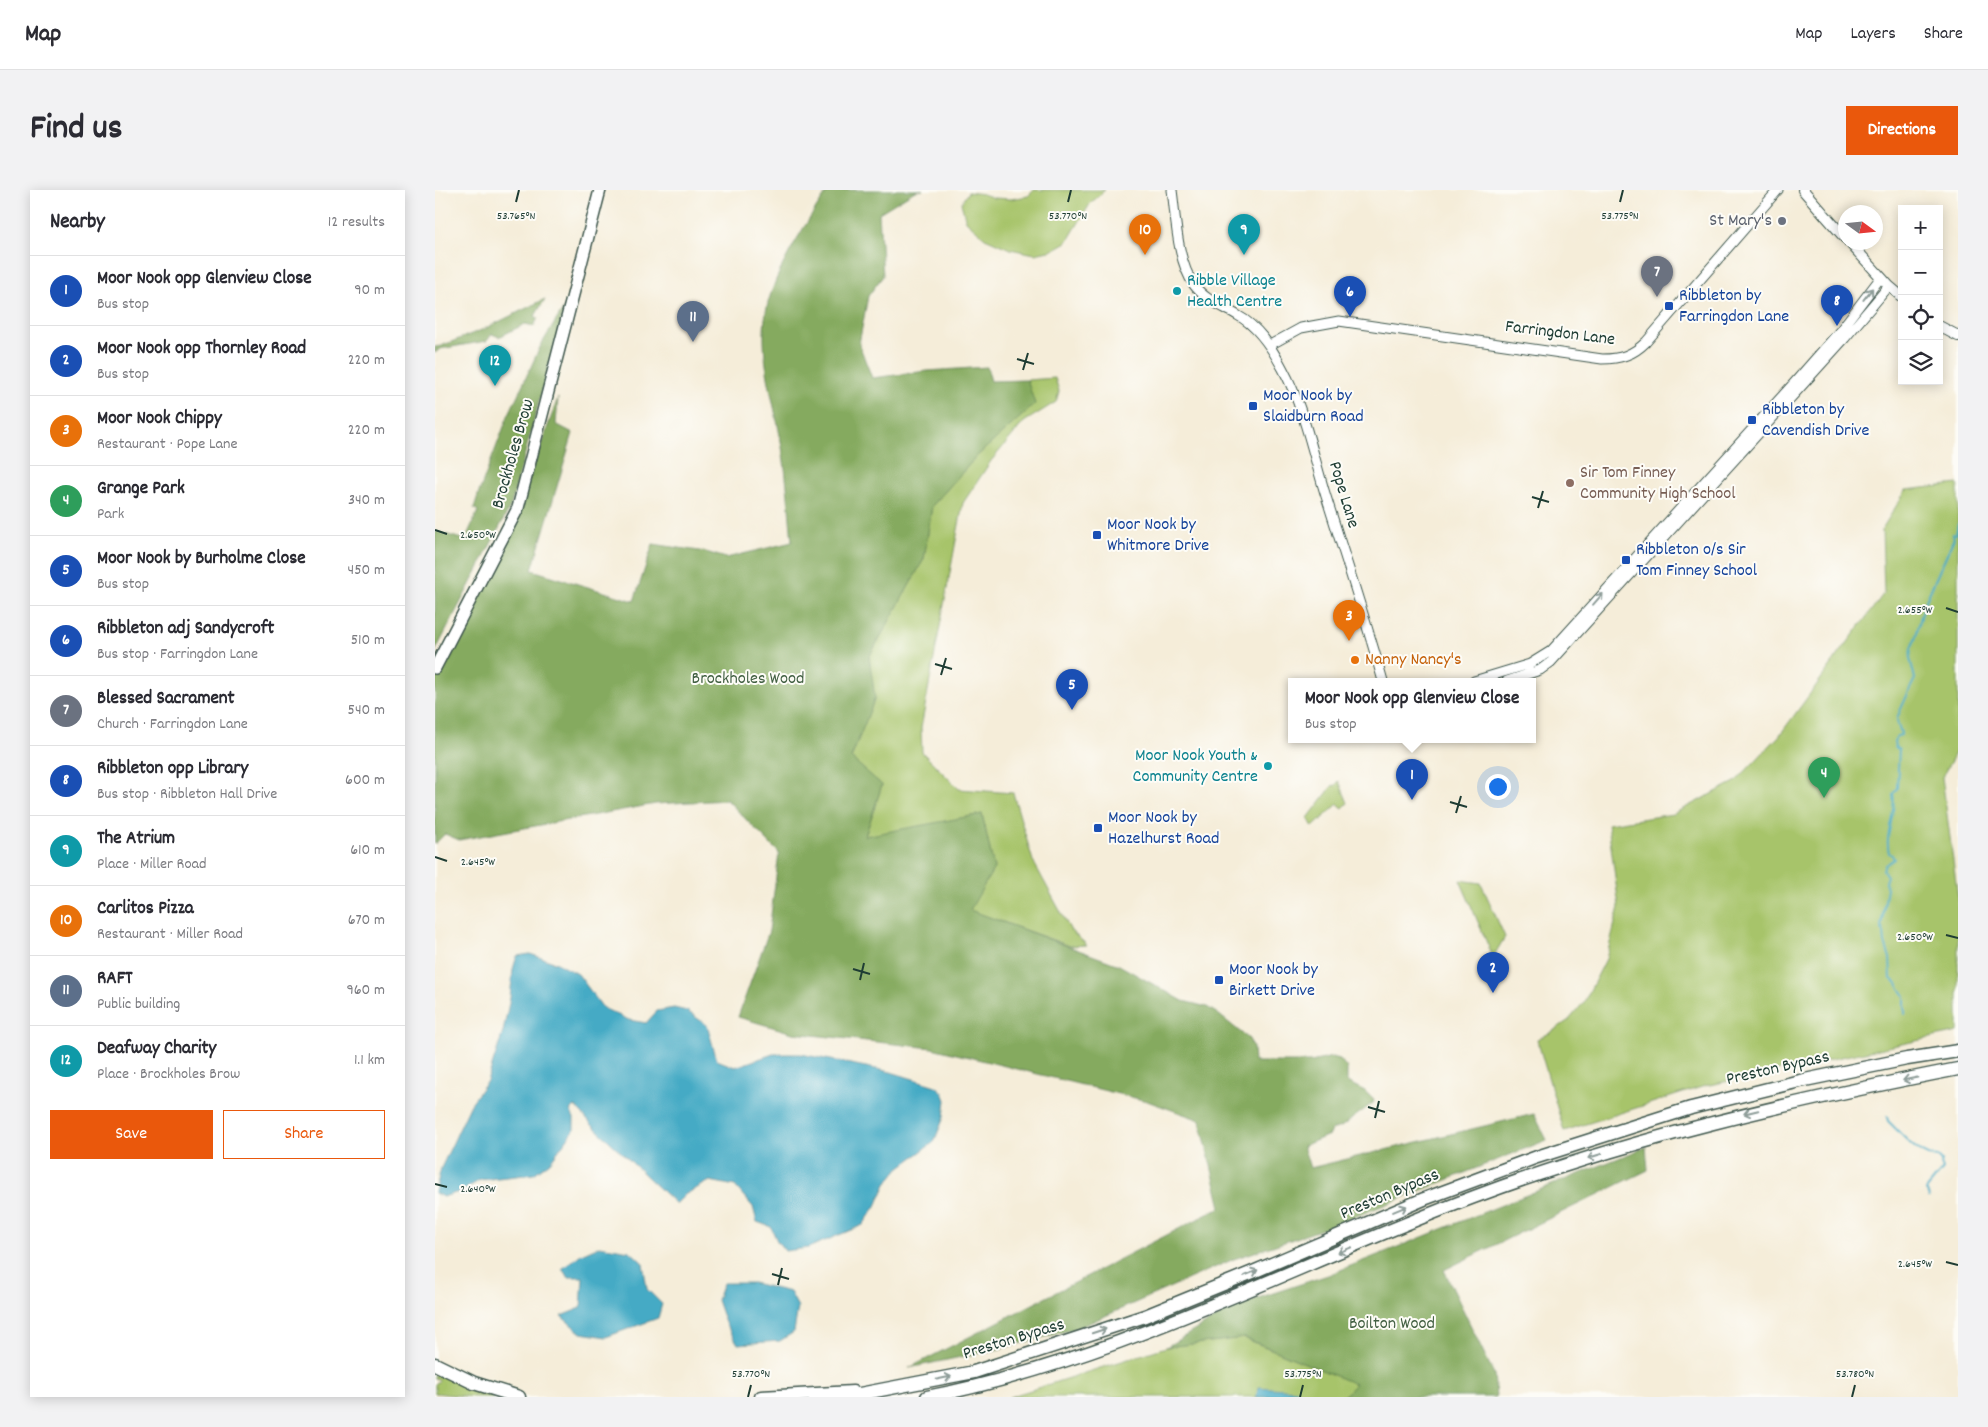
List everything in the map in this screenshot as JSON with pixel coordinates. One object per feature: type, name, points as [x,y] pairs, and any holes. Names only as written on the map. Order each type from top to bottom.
[{"type":"highway","name":"Brockholes Brow","points":[[435,668],[519,508],[600,190]]},
{"type":"highway","name":"Preston Bypass","points":[[844,1397],[974,1372],[1145,1316],[1424,1199],[1537,1157],[1691,1108],[1800,1081],[1907,1059],[1958,1051]]},
{"type":"highway","name":"Preston Bypass","points":[[927,1397],[983,1385],[1144,1333],[1473,1197],[1552,1169],[1701,1124],[1810,1099],[1958,1070]]},
{"type":"highway","points":[[435,1364],[474,1383],[519,1397]]},
{"type":"highway","points":[[761,1397],[875,1391]]},
{"type":"main road","points":[[1803,190],[1838,230]]},
{"type":"main road","points":[[1856,250],[1900,295]]},
{"type":"main road","points":[[1943,328],[1958,336]]},
{"type":"street","name":"Pope Lane","points":[[1173,190],[1179,240],[1186,268],[1194,285],[1212,301],[1239,315],[1253,327],[1270,345],[1291,386],[1362,605],[1382,678]]},
{"type":"street","name":"Farringdon Lane","points":[[1270,345],[1301,328],[1339,321],[1602,359],[1622,357],[1637,350],[1646,342],[1778,190]]},
{"type":"street","points":[[1798,384],[1881,277]]},
{"type":"street","points":[[1516,678],[1540,670],[1889,286]]},
{"type":"street","points":[[1484,678],[1548,659]]},
{"type":"green space","name":"Brockholes Wood","points":[[828,190],[923,190],[915,191],[879,213],[883,276],[868,296],[859,344],[872,378],[927,371],[987,367],[991,381],[1027,380],[1035,404],[977,456],[932,506],[924,559],[869,657],[875,698],[851,758],[882,785],[865,836],[982,814],[994,868],[970,910],[1119,965],[1183,1001],[1207,1007],[1249,1039],[1253,1048],[1254,1062],[1311,1062],[1332,1057],[1340,1059],[1347,1068],[1347,1082],[1365,1091],[1374,1100],[1373,1103],[1341,1127],[1331,1130],[1329,1135],[1303,1146],[1310,1168],[1534,1114],[1547,1140],[1329,1227],[1234,1259],[1078,1328],[999,1349],[909,1368],[1221,1207],[1200,1120],[1147,1101],[932,1048],[793,1033],[738,1017],[769,931],[779,853],[727,800],[655,804],[459,840],[445,834],[435,844],[435,676],[518,508],[558,398],[556,424],[573,433],[532,570],[634,601],[653,544],[706,552],[726,558],[792,542],[784,459],[764,351],[764,331],[766,312],[776,279],[797,240]]},
{"type":"green space","points":[[1034,190],[1105,190],[1090,204],[1067,242],[1053,250],[1035,254],[1010,249],[985,238],[966,221],[961,203],[968,192],[994,198],[1011,199],[1028,196]]},
{"type":"green space","points":[[545,299],[535,316],[538,318],[534,326],[525,324],[499,337],[492,334],[487,341],[440,349],[435,353],[435,347],[484,329]]},
{"type":"green space","points":[[565,306],[511,505],[435,652],[435,531],[465,540],[478,511],[474,508],[478,495],[508,416],[541,345]]},
{"type":"green space","points":[[1055,378],[1059,391],[1056,402],[1024,422],[991,461],[963,503],[921,728],[922,752],[959,789],[1013,793],[1033,861],[1071,931],[1087,945],[1070,946],[969,910],[994,868],[982,814],[865,837],[882,785],[851,759],[874,698],[869,657],[924,559],[932,506],[977,456],[1034,404],[1027,380]]},
{"type":"green space","points":[[1958,484],[1958,748],[1942,777],[1958,898],[1958,1032],[1705,1086],[1564,1131],[1537,1039],[1569,1020],[1584,1002],[1606,959],[1619,907],[1608,824],[1673,814],[1735,782],[1779,736],[1884,593],[1882,529],[1906,490]]},
{"type":"green space","points":[[1339,781],[1348,803],[1343,808],[1338,804],[1313,827],[1308,818],[1333,785],[1335,786]]},
{"type":"green space","points":[[1460,880],[1481,883],[1505,937],[1493,957]]},
{"type":"green space","name":"Boilton Wood","points":[[1646,1147],[1648,1170],[1444,1270],[1494,1374],[1496,1397],[1343,1397],[1355,1384],[1245,1338],[1166,1347],[1240,1304],[1328,1275]]},
{"type":"green space","points":[[1244,1338],[1356,1384],[1343,1397],[1009,1397],[1166,1347]]},
{"type":"green space","points":[[435,1369],[494,1395],[493,1397],[472,1397],[435,1393],[435,1384],[440,1380],[435,1378]]},
{"type":"water","points":[[530,954],[557,963],[578,974],[603,1008],[629,1020],[646,1023],[657,1011],[674,1008],[687,1011],[707,1025],[717,1060],[735,1067],[773,1054],[801,1054],[891,1072],[936,1086],[943,1092],[946,1100],[944,1117],[934,1142],[899,1168],[886,1184],[876,1206],[863,1225],[808,1248],[785,1251],[777,1241],[771,1227],[757,1222],[753,1207],[735,1186],[710,1181],[686,1194],[676,1204],[591,1124],[575,1106],[570,1110],[574,1118],[574,1130],[550,1162],[534,1174],[480,1180],[462,1191],[443,1197],[435,1193],[441,1168],[472,1102],[487,1081],[503,1032],[510,998],[513,969],[517,956]]},
{"type":"water","points":[[599,1246],[630,1251],[643,1263],[647,1289],[662,1304],[658,1318],[606,1337],[581,1333],[561,1316],[581,1308],[583,1277],[568,1277],[562,1269],[581,1254]]},
{"type":"water","points":[[723,1283],[753,1283],[790,1292],[798,1307],[794,1332],[780,1341],[738,1344],[725,1323],[717,1300]]},
{"type":"water","points":[[1259,1387],[1296,1390],[1309,1397],[1256,1397]]},
{"type":"waterway","points":[[1905,1014],[1905,996],[1896,982],[1891,979],[1890,958],[1881,927],[1887,888],[1885,882],[1887,876],[1883,870],[1885,865],[1894,859],[1889,853],[1888,846],[1894,801],[1893,794],[1897,788],[1899,749],[1895,747],[1894,741],[1897,736],[1901,735],[1897,719],[1915,679],[1910,658],[1911,648],[1915,640],[1924,605],[1954,538],[1952,534],[1956,534],[1958,524]]},
{"type":"waterway","points":[[1887,1117],[1888,1121],[1917,1149],[1931,1156],[1938,1157],[1942,1161],[1943,1169],[1926,1190],[1929,1197]]},
{"type":"place","name":"St Mary's","points":[[1782,221]]},
{"type":"place","name":"Carlitos Pizza","points":[[1145,255]]},
{"type":"place","name":"The Atrium","points":[[1244,255]]},
{"type":"place","name":"Ribble Village Health Centre","points":[[1177,291]]},
{"type":"place","name":"Blessed Sacrament","points":[[1657,297]]},
{"type":"place","name":"Ribbleton by Farringdon Lane","points":[[1669,306]]},
{"type":"place","name":"Ribbleton adj Sandycroft","points":[[1350,317]]},
{"type":"place","name":"Ribbleton opp Library","points":[[1837,326]]},
{"type":"place","name":"RAFT","points":[[693,342]]},
{"type":"place","name":"Deafway Charity","points":[[495,386]]},
{"type":"place","name":"Moor Nook by Slaidburn Road","points":[[1253,406]]},
{"type":"place","name":"Ribbleton by Cavendish Drive","points":[[1752,420]]},
{"type":"place","name":"Sir Tom Finney Community High School","points":[[1570,483]]},
{"type":"place","name":"Moor Nook by Whitmore Drive","points":[[1097,535]]},
{"type":"place","name":"Ribbleton o/s Sir Tom Finney School","points":[[1626,560]]},
{"type":"place","name":"Moor Nook Chippy","points":[[1349,641]]},
{"type":"place","name":"Nanny Nancy's","points":[[1355,660]]},
{"type":"place","name":"Moor Nook by Burholme Close","points":[[1072,710]]},
{"type":"place","name":"Moor Nook Youth & Community Centre","points":[[1268,766]]},
{"type":"place","name":"Grange Park","points":[[1824,798]]},
{"type":"place","name":"Moor Nook opp Glenview Close","points":[[1412,800]]},
{"type":"place","name":"Moor Nook by Hazelhurst Road","points":[[1098,828]]},
{"type":"place","name":"Moor Nook by Birkett Drive","points":[[1219,980]]},
{"type":"place","name":"Moor Nook opp Thornley Road","points":[[1493,993]]}]
